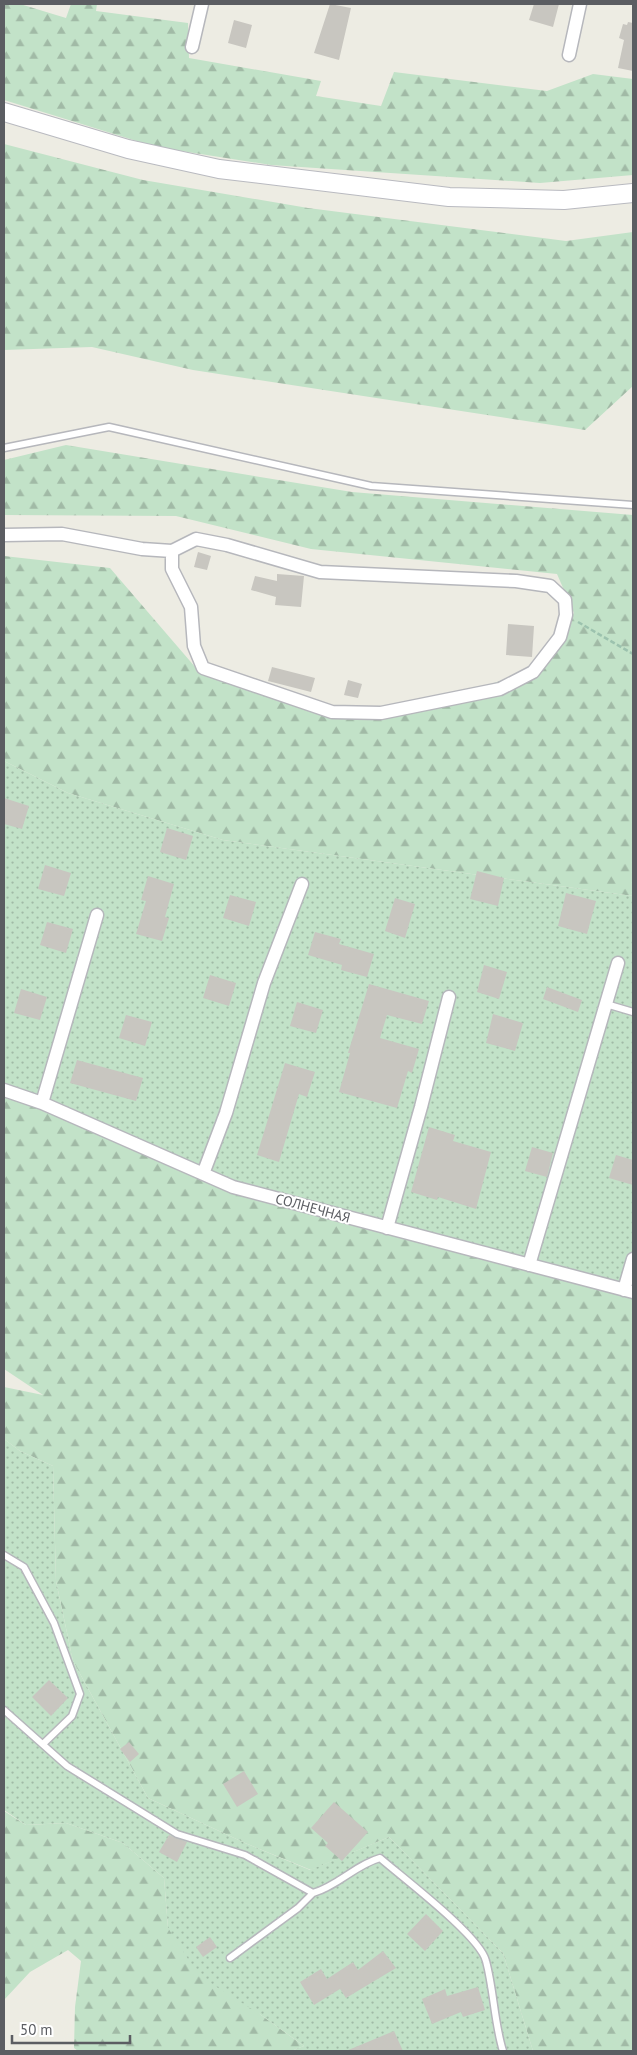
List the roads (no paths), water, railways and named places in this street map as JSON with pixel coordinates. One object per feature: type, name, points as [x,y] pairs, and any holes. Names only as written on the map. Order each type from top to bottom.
[{"type":"main road","points":[[4,112],[128,149],[219,169],[449,197],[564,200],[633,193]]},
{"type":"street","points":[[192,47],[202,4]]},
{"type":"street","points":[[569,55],[580,4]]},
{"type":"street","points":[[4,535],[62,534],[142,549],[172,551],[196,539],[227,545],[320,572],[516,580],[550,586],[564,600],[566,615],[560,637],[533,672],[500,689],[380,713],[332,712],[203,668],[194,646],[191,607],[172,569],[172,551]]},
{"type":"street","points":[[203,1174],[226,1113],[264,983],[302,884]]},
{"type":"street","points":[[42,1103],[97,915]]},
{"type":"street","points":[[529,1265],[618,963]]},
{"type":"street","points":[[387,1228],[449,997]]},
{"type":"street","name":"СОЛНЕЧНАЯ","points":[[4,1090],[42,1103],[233,1187],[628,1291]]},
{"type":"street","points":[[628,1291],[633,1259]]},
{"type":"lane","points":[[4,448],[108,428],[371,486],[633,505]]},
{"type":"lane","points":[[606,1004],[633,1012]]},
{"type":"lane","points":[[4,1554],[24,1568],[54,1623],[80,1694],[72,1716],[43,1744]]},
{"type":"lane","points":[[4,1710],[67,1766],[177,1834],[245,1855],[313,1893]]},
{"type":"lane","points":[[230,1958],[298,1908],[313,1893],[328,1889],[365,1862],[380,1858],[469,1936],[486,1959],[496,2028],[503,2051]]}]
